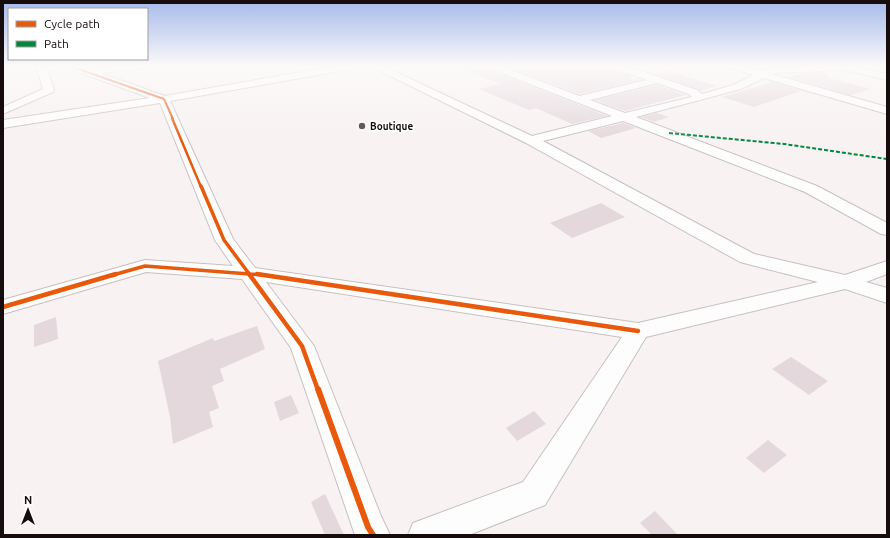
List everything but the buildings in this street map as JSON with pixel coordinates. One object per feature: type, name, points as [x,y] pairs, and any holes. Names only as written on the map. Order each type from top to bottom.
[{"type":"street","points":[[3,111],[47,91]]},
{"type":"street","points":[[142,91],[164,99],[224,240],[302,346],[368,527],[374,535]]},
{"type":"street","points":[[3,124],[209,91]]},
{"type":"street","points":[[428,91],[531,140],[747,258],[846,282],[887,296]]},
{"type":"street","points":[[559,91],[811,189],[887,230]]},
{"type":"street","points":[[580,99],[612,91]]},
{"type":"street","points":[[690,91],[700,98]]},
{"type":"street","points":[[531,140],[723,91]]},
{"type":"street","points":[[818,91],[887,111]]},
{"type":"street","points":[[3,307],[146,266],[248,273],[638,331],[846,282],[887,267]]},
{"type":"street","points":[[426,535],[534,494],[638,331]]},
{"type":"marked path","points":[[669,133],[784,144],[887,159]]},
{"type":"cycle path","points":[[142,91],[164,99],[224,240],[302,346],[368,527],[373,535]]},
{"type":"cycle path","points":[[3,307],[145,266],[248,273],[638,331]]},
{"type":"place","name":"Boutique","points":[[362,126]]}]
